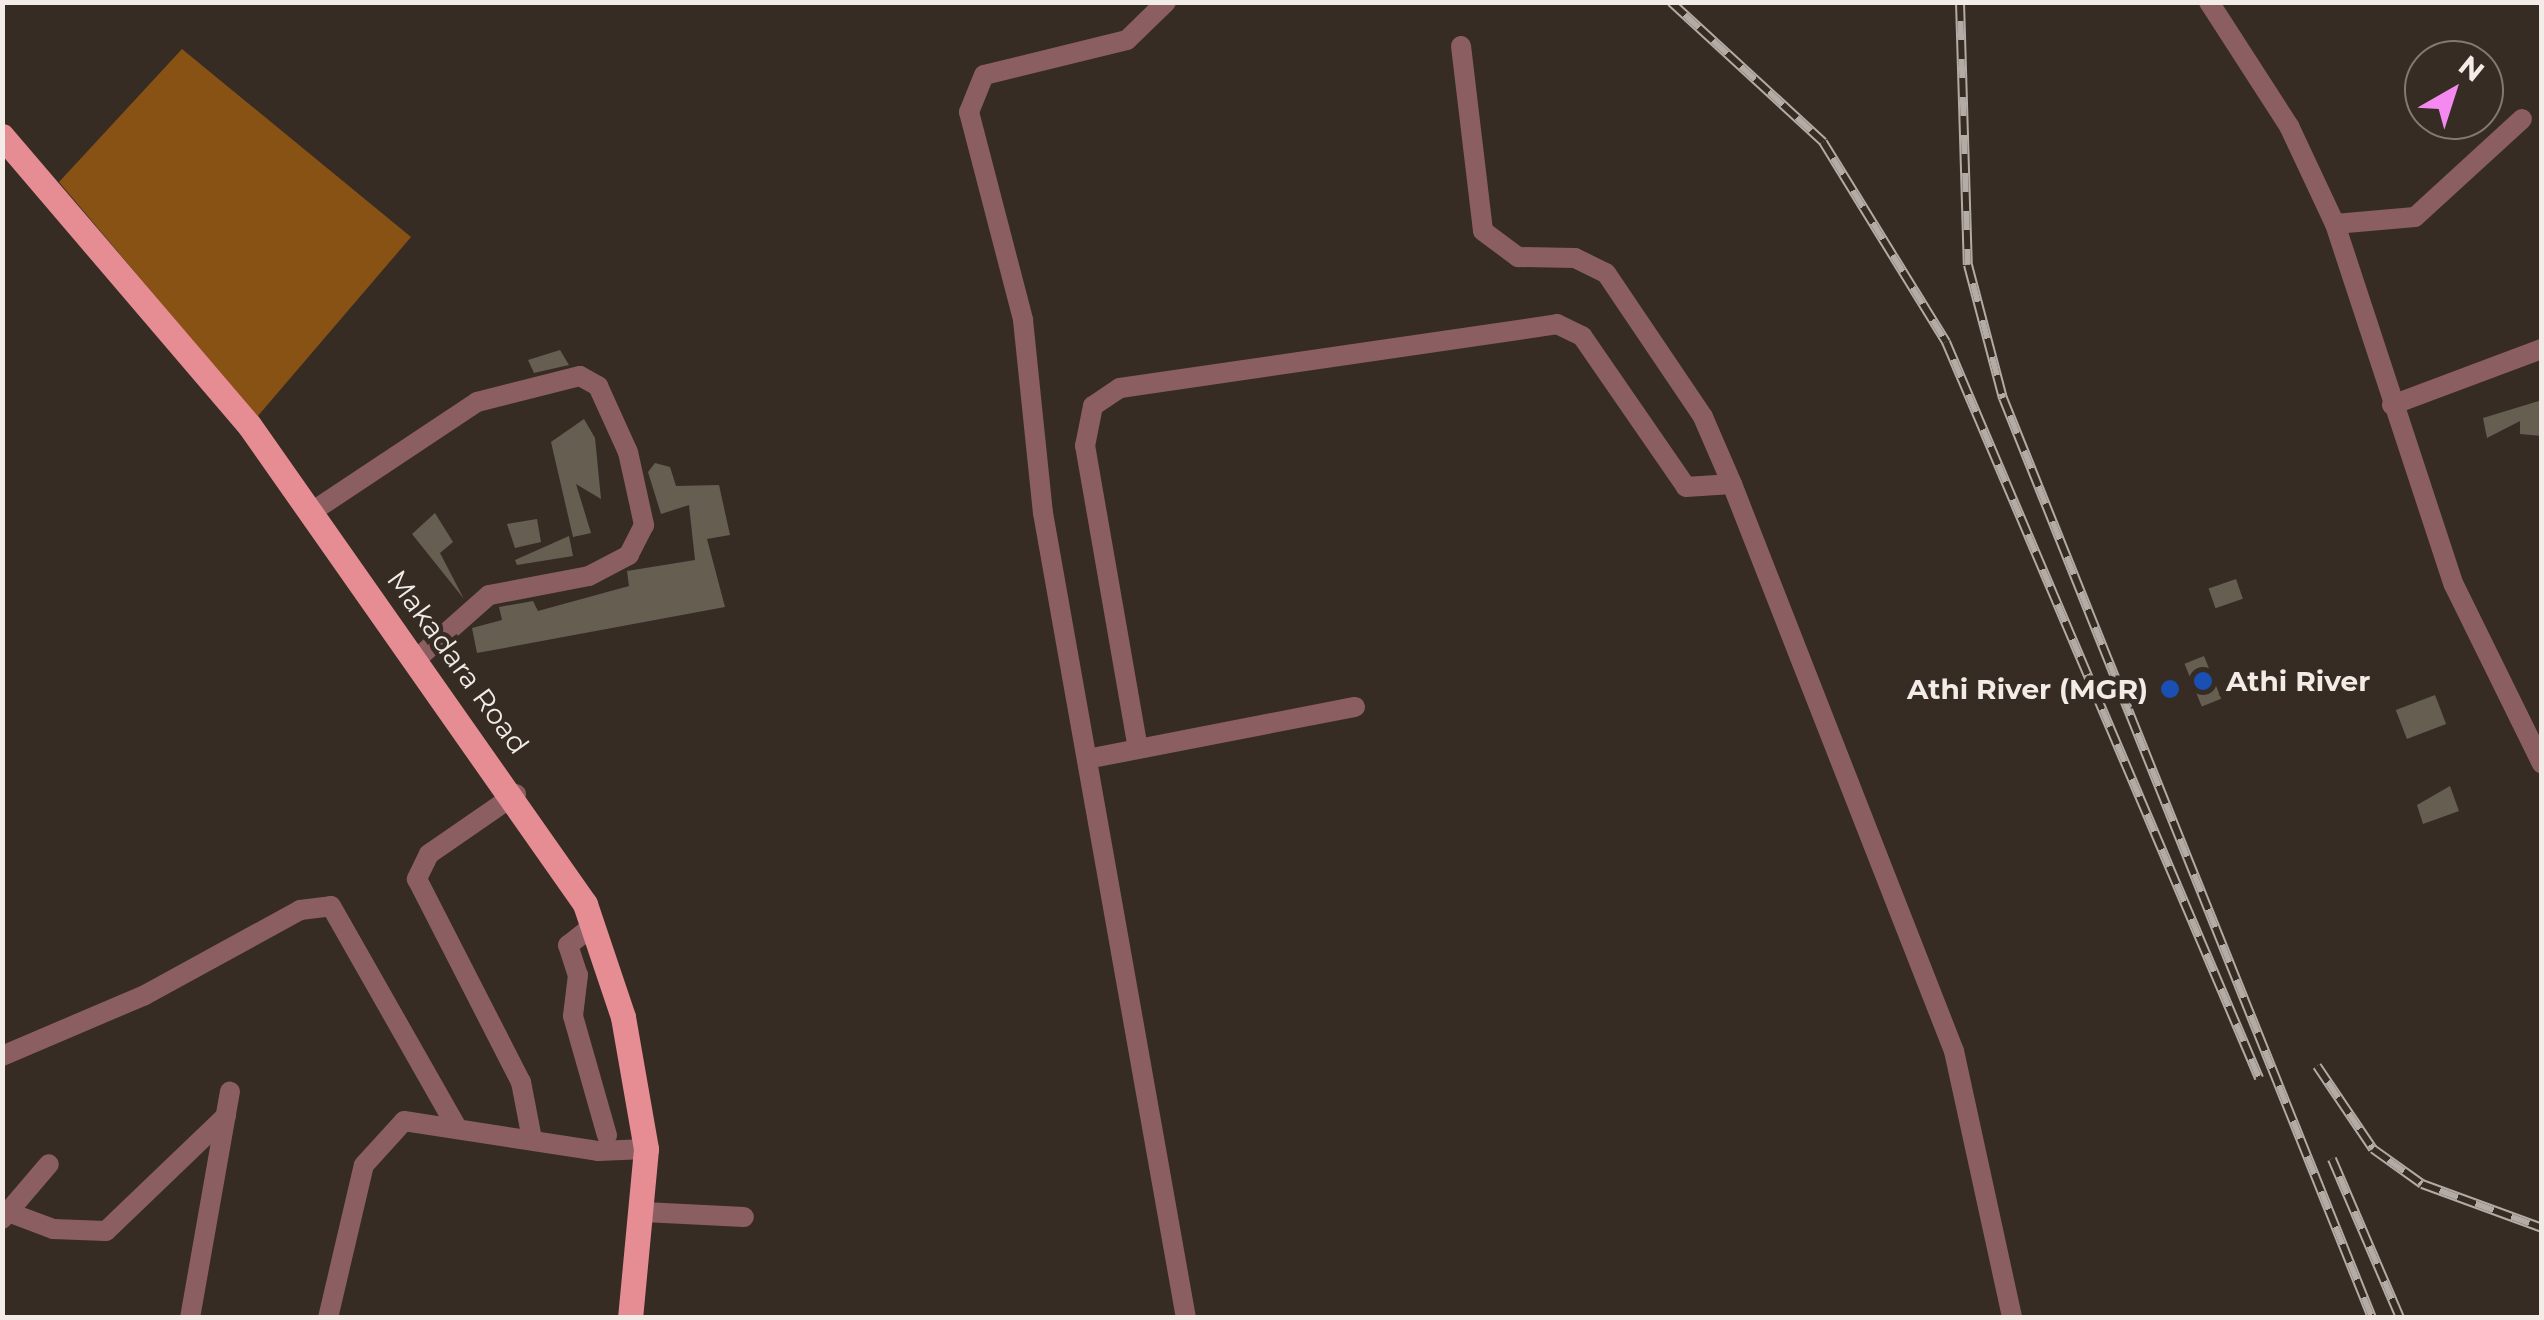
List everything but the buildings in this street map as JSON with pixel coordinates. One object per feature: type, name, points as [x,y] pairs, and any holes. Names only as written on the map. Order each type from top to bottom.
[{"type":"main road","name":"Makadara Road","points":[[2,136],[313,511],[516,794],[594,926],[632,1058],[646,1149],[644,1212],[630,1318]]},
{"type":"street","points":[[1166,2],[1128,40],[984,75],[969,97],[1023,320],[1032,440],[1186,1318]]},
{"type":"street","points":[[2208,2],[2289,126],[2335,224],[2454,585],[2542,764]]},
{"type":"street","points":[[1460,46],[1484,231],[1518,257],[1575,258],[1606,273],[1703,417],[1954,1051],[2012,1318]]},
{"type":"street","points":[[2335,224],[2415,218],[2522,119]]},
{"type":"street","points":[[1138,750],[1085,446],[1093,406],[1120,388],[1557,324],[1582,336],[1686,487],[1732,484]]},
{"type":"street","points":[[2392,405],[2542,348]]},
{"type":"street","points":[[313,511],[477,402],[580,376],[598,386],[628,452],[644,525],[629,555],[588,576],[489,595],[419,657]]},
{"type":"street","points":[[1087,760],[1356,706]]},
{"type":"street","points":[[516,794],[429,854],[418,878],[521,1082],[532,1139]]},
{"type":"street","points":[[2,1056],[145,996],[300,910],[330,906],[455,1124]]},
{"type":"street","points":[[594,926],[568,945],[578,974],[573,1016],[606,1135]]},
{"type":"street","points":[[190,1318],[230,1091]]},
{"type":"street","points":[[49,1164],[5,1216],[53,1229],[106,1231],[226,1116]]},
{"type":"street","points":[[328,1318],[368,1154],[404,1120],[455,1124],[532,1139],[646,1149]]},
{"type":"street","points":[[644,1212],[744,1217]]},
{"type":"shaded area","points":[[182,49],[411,237],[257,417],[59,182]]},
{"type":"railway","points":[[1671,2],[1823,142],[1946,342],[2259,1078]]},
{"type":"railway","points":[[1960,2],[1968,265],[2003,398],[2372,1318]]},
{"type":"railway","points":[[2317,1066],[2373,1149],[2422,1184],[2542,1228]]},
{"type":"railway","points":[[2332,1159],[2400,1318]]},
{"type":"place","name":"Athi River","points":[[2203,681]]},
{"type":"place","name":"Athi River (MGR)","points":[[2170,689]]}]
